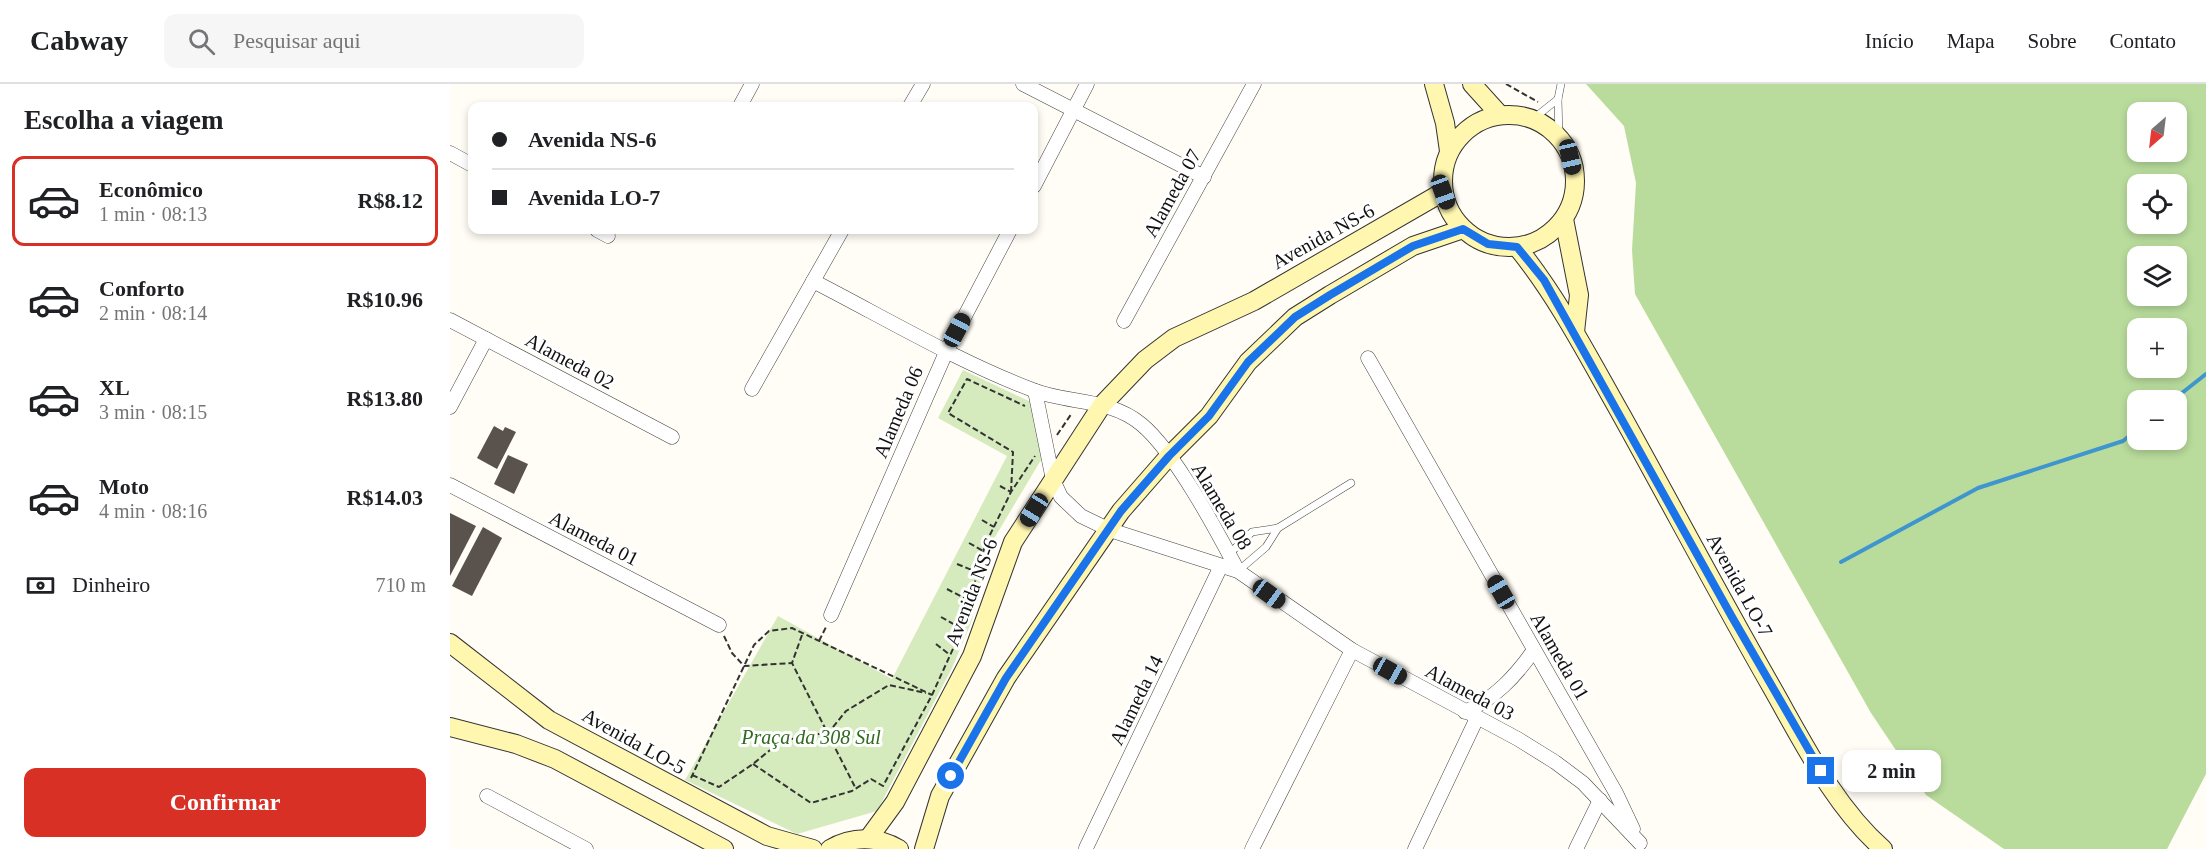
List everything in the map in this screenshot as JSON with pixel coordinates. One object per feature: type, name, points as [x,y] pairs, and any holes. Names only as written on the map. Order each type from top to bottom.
[{"type":"street","points":[[742,102],[752,84]]},
{"type":"street","points":[[912,102],[923,84]]},
{"type":"street","points":[[1023,84],[1204,177]]},
{"type":"street","points":[[1038,178],[1087,84]]},
{"type":"street","name":"Alameda 07","points":[[1124,321],[1254,84]]},
{"type":"street","points":[[1434,84],[1445,123],[1449,151]]},
{"type":"street","points":[[1472,84],[1500,115]]},
{"type":"street","points":[[1500,115],[1533,119],[1559,138],[1570,157],[1575,178],[1573,200],[1564,219],[1543,237],[1517,247],[1488,244],[1463,229],[1450,212],[1443,192],[1442,171],[1449,151],[1458,137],[1470,126],[1500,115]]},
{"type":"street","points":[[450,153],[468,163]]},
{"type":"street","name":"Avenida NS-6","points":[[868,839],[895,802],[972,656],[1013,542],[1102,405],[1145,360],[1174,338],[1254,301],[1443,192]]},
{"type":"street","points":[[1564,219],[1579,295],[1575,332]]},
{"type":"street","points":[[924,849],[940,796],[1006,678],[1121,511],[1169,456],[1209,416],[1248,362],[1295,317],[1413,246],[1463,229]]},
{"type":"street","points":[[752,389],[840,234]]},
{"type":"street","name":"Alameda 06","points":[[831,615],[947,350],[1008,234]]},
{"type":"street","name":"Avenida LO-7","points":[[1517,247],[1544,280],[1575,332],[1790,720],[1831,788],[1872,839],[1884,849]]},
{"type":"street","name":"Alameda 08","points":[[813,281],[947,350],[1035,391],[1102,405],[1140,423],[1169,456],[1238,572]]},
{"type":"street","name":"Alameda 02","points":[[450,320],[672,437]]},
{"type":"street","points":[[450,407],[486,339]]},
{"type":"street","name":"Alameda 01","points":[[1368,358],[1616,793],[1643,846]]},
{"type":"street","name":"Alameda 08","points":[[1035,391],[1043,451],[1053,480],[1070,507],[1110,530],[1220,568],[1238,572]]},
{"type":"street","name":"Alameda 01","points":[[450,485],[719,625]]},
{"type":"street","name":"Alameda 14","points":[[1086,848],[1220,568]]},
{"type":"street","name":"Alameda 03","points":[[1238,572],[1352,650],[1555,762],[1583,783],[1643,846]]},
{"type":"street","name":"Avenida LO-5","points":[[450,643],[549,720],[767,836],[813,849]]},
{"type":"street","points":[[1251,849],[1352,650]]},
{"type":"street","points":[[1414,849],[1471,715],[1516,676],[1534,650]]},
{"type":"street","points":[[450,727],[516,744],[555,759],[703,844],[724,849]]},
{"type":"street","points":[[487,796],[586,849]]},
{"type":"street","points":[[1575,849],[1600,800]]},
{"type":"street","points":[[830,849],[853,840],[868,839],[890,843],[899,849]]},
{"type":"lane","points":[[1559,138],[1558,99],[1561,84]]},
{"type":"lane","points":[[1533,119],[1558,99]]},
{"type":"lane","points":[[1229,554],[1252,532],[1278,528],[1351,483]]},
{"type":"lane","points":[[1238,572],[1266,547],[1278,528]]},
{"type":"path","points":[[1506,84],[1548,108]]},
{"type":"path","points":[[1011,492],[1013,452],[948,413],[967,379],[1026,406]]},
{"type":"path","points":[[753,764],[811,803],[856,789],[871,779],[883,786],[932,695],[962,629],[983,551],[1011,492],[1080,401]]},
{"type":"path","points":[[1000,486],[1011,492]]},
{"type":"path","points":[[982,520],[994,527]]},
{"type":"path","points":[[969,543],[983,551]]},
{"type":"path","points":[[957,564],[977,572]]},
{"type":"path","points":[[947,589],[970,601]]},
{"type":"path","points":[[941,617],[962,629]]},
{"type":"path","points":[[719,625],[732,653],[744,666]]},
{"type":"path","points":[[684,793],[754,645],[769,631],[792,628],[932,695]]},
{"type":"path","points":[[803,633],[792,663],[798,679],[829,732],[856,789]]},
{"type":"path","points":[[936,644],[950,655]]},
{"type":"path","points":[[744,666],[792,663]]},
{"type":"path","points":[[692,775],[719,787],[781,741],[829,732],[846,711],[890,685],[932,695]]},
{"type":"green space","points":[[1586,84],[2206,84],[2206,774],[2167,849],[2004,849],[1926,795],[1871,713],[1635,294],[1632,250],[1636,183],[1624,126]]},
{"type":"green space","name":"Praça da 308 Sul","points":[[963,370],[1035,404],[1044,455],[992,542],[971,623],[952,668],[877,811],[797,834],[685,780],[778,616],[892,679],[1007,456],[938,418]]},
{"type":"building","points":[[494,426],[503,431],[505,427],[516,432],[497,469],[477,458]]},
{"type":"building","points":[[508,455],[528,464],[514,494],[494,484]]},
{"type":"building","points":[[450,513],[476,526],[450,576]]},
{"type":"building","points":[[483,527],[502,538],[472,596],[452,586]]},
{"type":"waterway","points":[[2186,390],[2206,374]]},
{"type":"waterway","points":[[1841,562],[1978,488],[2127,438]]},
{"type":"route","points":[[951,776],[1006,678],[1079,576],[1121,511],[1169,456],[1209,416],[1248,362],[1295,317],[1330,295],[1413,246],[1463,229],[1488,244],[1517,247],[1544,280],[1790,720],[1821,771]]}]
